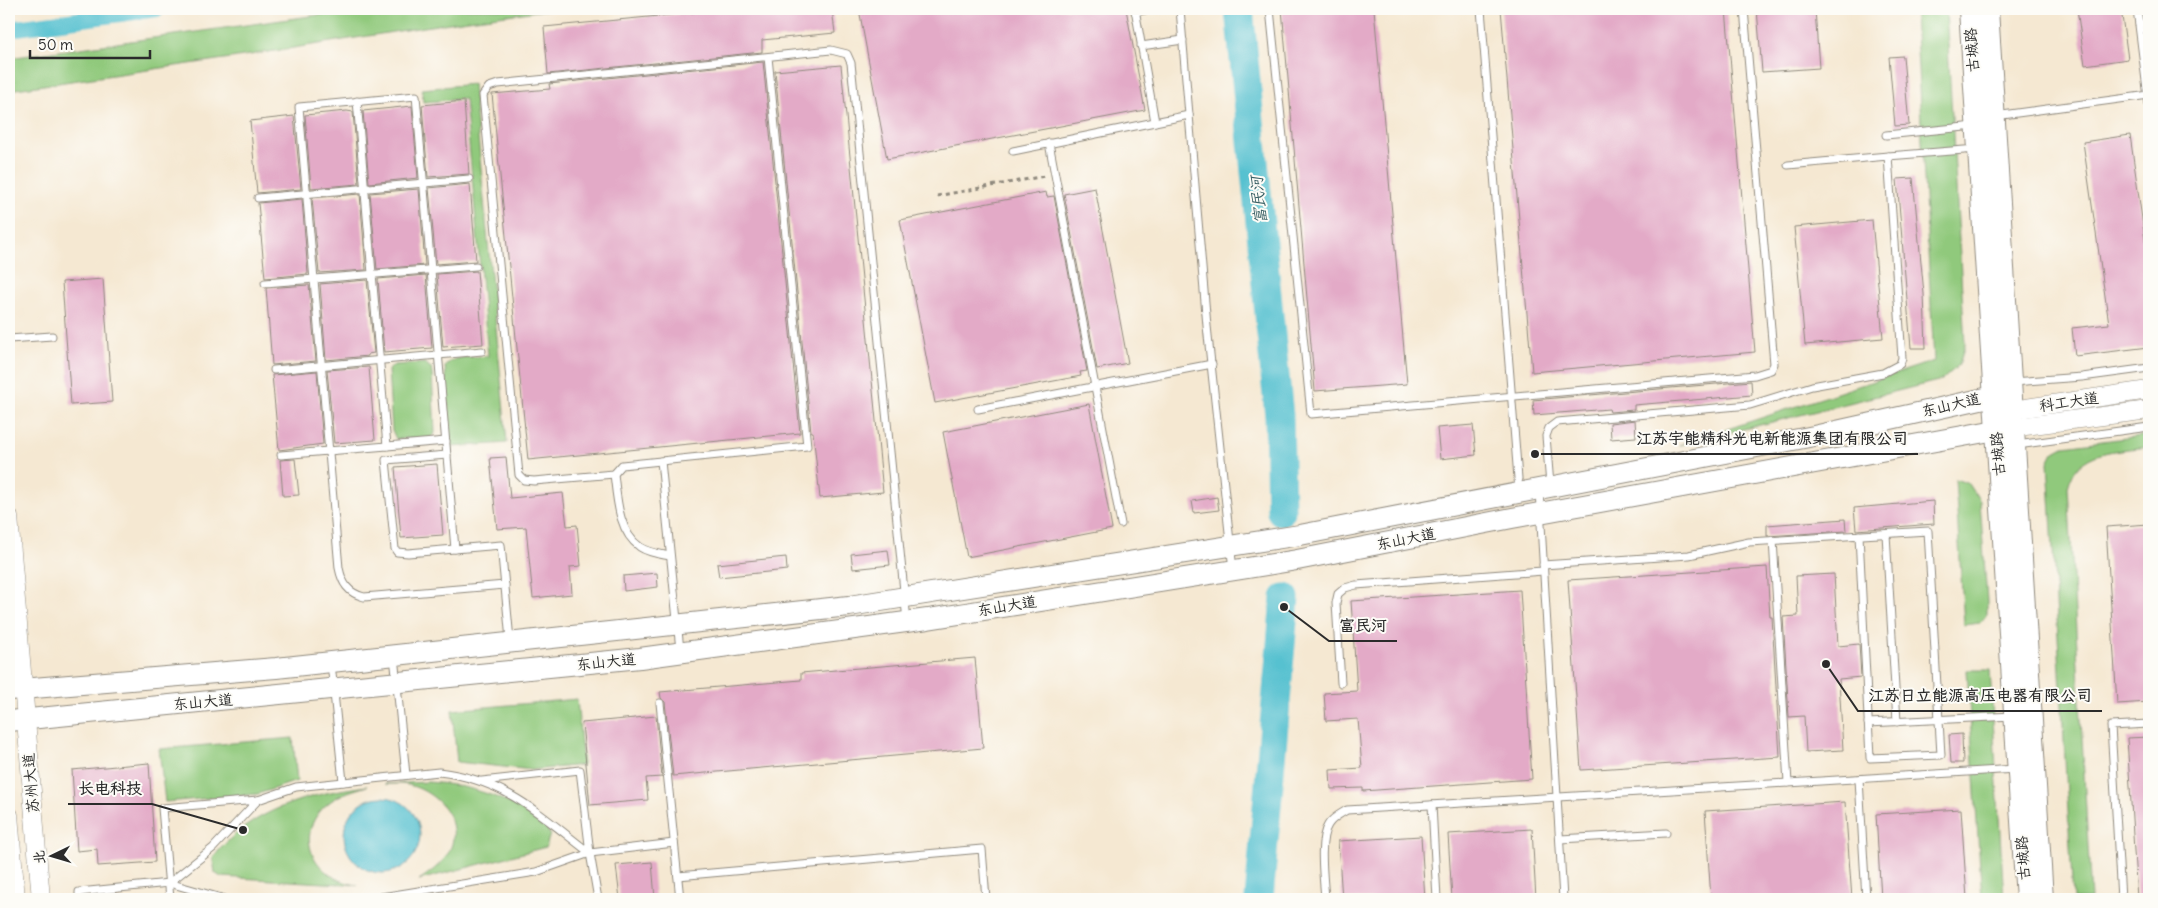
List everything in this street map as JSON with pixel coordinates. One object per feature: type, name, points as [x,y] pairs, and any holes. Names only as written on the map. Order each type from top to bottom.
[{"type":"main road","name":"古城路","points":[[1969,9],[1989,122]]},
{"type":"main road","name":"古城路","points":[[1988,9],[1989,122],[1987,148],[1999,387],[2007,432],[2026,768],[2026,899]]},
{"type":"main road","name":"东山大道","points":[[16,690],[331,662],[849,606],[904,598],[1230,547],[1519,494],[1814,436],[1999,387]]},
{"type":"main road","name":"东山大道","points":[[17,720],[334,690],[680,653],[907,621],[1297,560],[1540,513],[2007,432]]},
{"type":"main road","name":"古城路","points":[[2026,768],[2043,899]]},
{"type":"street","name":"科工大道","points":[[2007,432],[2149,390]]},
{"type":"street","name":"科工大道","points":[[2007,432],[2149,410]]},
{"type":"street","name":"苏州大道","points":[[9,518],[17,720],[41,899]]},
{"type":"street","name":"苏州大道","points":[[9,815],[16,899]]},
{"type":"lane","points":[[1149,9],[1135,11],[1155,122]]},
{"type":"lane","points":[[1180,9],[1212,364],[1233,570]]},
{"type":"lane","points":[[1270,9],[1311,414],[1511,398],[1533,394],[1755,375],[1771,370],[1774,364],[1744,9]]},
{"type":"lane","points":[[1481,9],[1519,494]]},
{"type":"lane","points":[[2136,9],[2149,105]]},
{"type":"lane","points":[[2139,24],[2149,23]]},
{"type":"lane","points":[[1141,46],[1183,40]]},
{"type":"lane","points":[[768,57],[807,446],[622,465],[614,474],[534,481],[524,480],[519,475],[483,95],[489,87],[498,84],[830,50],[847,54],[851,63],[907,621]]},
{"type":"lane","points":[[455,549],[416,96],[299,107],[339,568],[343,584],[350,592],[364,597],[505,586]]},
{"type":"lane","points":[[1886,135],[1989,122],[2149,96]]},
{"type":"lane","points":[[357,101],[387,446]]},
{"type":"lane","points":[[1013,151],[1189,116]]},
{"type":"lane","points":[[1049,143],[1121,524]]},
{"type":"lane","points":[[1788,165],[1987,148]]},
{"type":"lane","points":[[1564,899],[1540,513],[1544,489],[1546,436],[1549,428],[1557,422],[1750,405],[1812,386],[1883,373],[1900,364],[1902,358],[1888,156]]},
{"type":"lane","points":[[258,198],[469,179]]},
{"type":"lane","points":[[265,284],[476,266]]},
{"type":"lane","points":[[9,339],[52,336]]},
{"type":"lane","points":[[274,370],[482,351]]},
{"type":"lane","points":[[978,409],[1212,364]]},
{"type":"lane","points":[[1999,387],[2149,368]]},
{"type":"lane","points":[[2007,432],[2149,427]]},
{"type":"lane","points":[[281,455],[446,441]]},
{"type":"lane","points":[[447,455],[386,460],[392,542],[397,552],[402,553],[502,545],[510,643]]},
{"type":"lane","points":[[661,461],[680,653]]},
{"type":"lane","points":[[614,474],[619,509],[631,539],[640,547],[653,553],[670,556]]},
{"type":"lane","points":[[1340,683],[1336,602],[1338,594],[1345,588],[1356,585],[1689,556],[1749,542],[1773,540],[1859,535],[1886,534],[1928,531],[1941,755],[1870,758],[1859,535]]},
{"type":"lane","points":[[1886,534],[1897,722]]},
{"type":"lane","points":[[1773,540],[1788,783]]},
{"type":"lane","points":[[394,655],[406,775]]},
{"type":"lane","points":[[331,662],[343,782]]},
{"type":"lane","points":[[660,702],[680,899]]},
{"type":"lane","points":[[1868,723],[2023,715]]},
{"type":"lane","points":[[2121,899],[2111,726],[2149,724]]},
{"type":"lane","points":[[1325,899],[1324,836],[1327,826],[1347,810],[2026,768]]},
{"type":"lane","points":[[482,781],[580,770],[590,853],[598,899]]},
{"type":"lane","points":[[170,899],[162,808],[258,800],[296,787],[439,772],[462,775],[482,781],[522,800],[590,853]]},
{"type":"lane","points":[[1859,779],[1866,899]]},
{"type":"lane","points":[[169,883],[213,848],[258,800]]},
{"type":"lane","points":[[1432,805],[1438,899]]},
{"type":"lane","points":[[1560,839],[1666,833]]},
{"type":"lane","points":[[369,899],[536,872],[590,853],[674,843]]},
{"type":"lane","points":[[678,876],[982,849],[986,899]]},
{"type":"lane","points":[[79,899],[79,892],[169,883],[225,899]]},
{"type":"path","points":[[938,196],[1055,175]]},
{"type":"green space","points":[[361,9],[553,9],[468,20],[231,58],[9,90],[9,58]]},
{"type":"green space","points":[[1946,10],[1965,345],[1959,365],[1942,380],[1679,445],[1934,361],[1915,14]]},
{"type":"green space","points":[[473,84],[507,443],[451,447],[445,367],[448,363],[458,358],[488,356],[465,99],[423,102],[422,89]]},
{"type":"green space","points":[[425,363],[431,368],[432,374],[435,433],[430,438],[396,439],[392,430],[388,370],[394,365]]},
{"type":"green space","points":[[2149,435],[2149,447],[2112,451],[2089,459],[2080,465],[2068,487],[2091,899],[2073,899],[2048,462],[2053,452],[2064,446]]},
{"type":"green space","points":[[1955,479],[1969,484],[1980,501],[1987,601],[1987,615],[1980,623],[1964,625]]},
{"type":"green space","points":[[1967,670],[1990,670],[2004,899],[1982,899]]},
{"type":"green space","points":[[577,699],[583,765],[532,770],[457,762],[452,710]]},
{"type":"green space","points":[[293,738],[297,781],[258,794],[165,802],[159,749]]},
{"type":"green space","points":[[428,782],[476,790],[492,795],[521,809],[547,829],[550,834],[546,847],[419,880],[445,858],[451,847],[452,824],[448,814],[441,805],[423,790],[405,784],[385,784]]},
{"type":"green space","points":[[367,786],[331,801],[319,813],[311,826],[309,840],[318,864],[329,874],[342,881],[358,885],[221,877],[215,873],[213,858],[227,841],[244,827],[262,816],[303,799],[324,793]]},
{"type":"water","points":[[375,797],[389,797],[403,803],[414,814],[420,828],[417,850],[409,862],[389,873],[375,873],[361,867],[350,856],[344,842],[344,828],[350,814],[361,803]]},
{"type":"building","points":[[732,9],[832,9],[835,33],[762,40],[762,52],[548,74],[544,27]]},
{"type":"building","points":[[859,9],[1126,9],[1145,110],[887,159]]},
{"type":"building","points":[[1282,9],[1374,9],[1407,384],[1315,391]]},
{"type":"building","points":[[1501,9],[1726,9],[1755,352],[1532,372]]},
{"type":"building","points":[[1757,9],[1815,9],[1819,68],[1762,72]]},
{"type":"building","points":[[2077,9],[2121,9],[2128,59],[2085,65]]},
{"type":"building","points":[[1903,56],[1909,125],[1895,126],[1889,57]]},
{"type":"building","points":[[763,62],[800,433],[528,460],[492,94],[550,89],[549,84]]},
{"type":"building","points":[[841,65],[883,492],[820,498],[813,432],[811,432],[775,71]]},
{"type":"building","points":[[464,101],[469,174],[428,177],[422,105]]},
{"type":"building","points":[[412,106],[418,178],[369,183],[363,111]]},
{"type":"building","points":[[353,112],[359,184],[311,188],[305,115]]},
{"type":"building","points":[[294,116],[301,189],[257,193],[250,121]]},
{"type":"building","points":[[2130,135],[2149,268],[2149,347],[2075,356],[2072,328],[2109,324],[2083,142]]},
{"type":"building","points":[[1913,178],[1924,294],[1926,348],[1911,348],[1897,179]]},
{"type":"building","points":[[470,184],[476,261],[436,264],[429,188]]},
{"type":"building","points":[[1095,188],[1128,363],[1097,369],[1064,194]]},
{"type":"building","points":[[419,189],[425,265],[377,269],[370,193]]},
{"type":"building","points":[[1046,192],[1047,197],[1054,196],[1087,371],[1080,372],[1081,376],[935,403],[900,220]]},
{"type":"building","points":[[360,194],[366,270],[319,273],[312,198]]},
{"type":"building","points":[[302,199],[308,274],[265,278],[258,203]]},
{"type":"building","points":[[1872,220],[1883,338],[1805,345],[1794,227]]},
{"type":"building","points":[[477,271],[483,344],[443,347],[437,274]]},
{"type":"building","points":[[426,275],[432,348],[384,352],[378,279]]},
{"type":"building","points":[[103,279],[112,402],[71,405],[62,282]]},
{"type":"building","points":[[367,280],[374,353],[368,354],[368,356],[326,360],[320,284]]},
{"type":"building","points":[[309,285],[316,361],[272,365],[266,288]]},
{"type":"building","points":[[369,367],[375,440],[334,443],[327,370]]},
{"type":"building","points":[[317,371],[323,444],[279,450],[272,375]]},
{"type":"building","points":[[1751,381],[1752,395],[1634,405],[1634,410],[1610,412],[1609,409],[1534,415],[1533,400]]},
{"type":"building","points":[[1089,404],[1112,529],[967,557],[943,432]]},
{"type":"building","points":[[1635,420],[1636,437],[1611,439],[1610,423]]},
{"type":"building","points":[[1473,425],[1476,455],[1440,459],[1437,428]]},
{"type":"building","points":[[506,457],[510,498],[563,493],[567,526],[577,525],[581,566],[570,567],[572,594],[533,598],[526,527],[497,529],[490,458]]},
{"type":"building","points":[[295,459],[299,495],[283,496],[280,460]]},
{"type":"building","points":[[437,464],[443,535],[401,538],[395,467]]},
{"type":"building","points":[[1217,497],[1219,510],[1194,513],[1192,501]]},
{"type":"building","points":[[1933,501],[1934,524],[1856,530],[1854,508]]},
{"type":"building","points":[[1845,519],[1846,531],[1767,536],[1767,525]]},
{"type":"building","points":[[2149,524],[2149,702],[2117,704],[2106,527]]},
{"type":"building","points":[[888,550],[890,565],[853,569],[851,554]]},
{"type":"building","points":[[786,557],[787,570],[719,577],[717,564]]},
{"type":"building","points":[[1767,567],[1770,617],[1772,617],[1780,757],[1581,770],[1568,580]]},
{"type":"building","points":[[657,573],[658,587],[624,591],[623,576]]},
{"type":"building","points":[[1834,574],[1838,646],[1859,644],[1861,677],[1839,679],[1843,750],[1806,752],[1804,716],[1789,717],[1783,617],[1798,616],[1796,576]]},
{"type":"building","points":[[1520,590],[1532,779],[1363,791],[1363,788],[1331,789],[1330,770],[1362,768],[1358,719],[1326,721],[1324,693],[1357,691],[1351,601]]},
{"type":"building","points":[[975,658],[983,748],[673,776],[665,702],[661,698],[660,692],[801,680],[801,673]]},
{"type":"building","points":[[656,716],[662,777],[646,778],[648,800],[590,805],[582,723]]},
{"type":"building","points":[[1962,734],[1963,763],[1951,763],[1949,735]]},
{"type":"building","points":[[2149,737],[2149,899],[2137,899],[2127,738]]},
{"type":"building","points":[[149,763],[155,862],[98,866],[97,849],[77,851],[72,770]]},
{"type":"building","points":[[1845,802],[1852,899],[1711,899],[1705,811]]},
{"type":"building","points":[[1961,809],[1967,899],[1881,899],[1876,814]]},
{"type":"building","points":[[1532,829],[1536,899],[1452,899],[1448,834]]},
{"type":"building","points":[[1421,836],[1425,899],[1342,899],[1338,841]]},
{"type":"building","points":[[652,862],[655,899],[620,899],[616,865]]},
{"type":"waterway","points":[[9,29],[157,9]]},
{"type":"waterway","name":"富民河","points":[[1239,9],[1279,416],[1281,511]]},
{"type":"waterway","name":"富民河","points":[[1259,899],[1285,598]]},
{"type":"place","name":"江苏宇能精科光电新能源集团有限公司","points":[[1535,454]]},
{"type":"place","name":"富民河","points":[[1284,607]]},
{"type":"place","name":"江苏日立能源高压电器有限公司","points":[[1826,664]]},
{"type":"place","name":"长电科技","points":[[243,830]]}]
